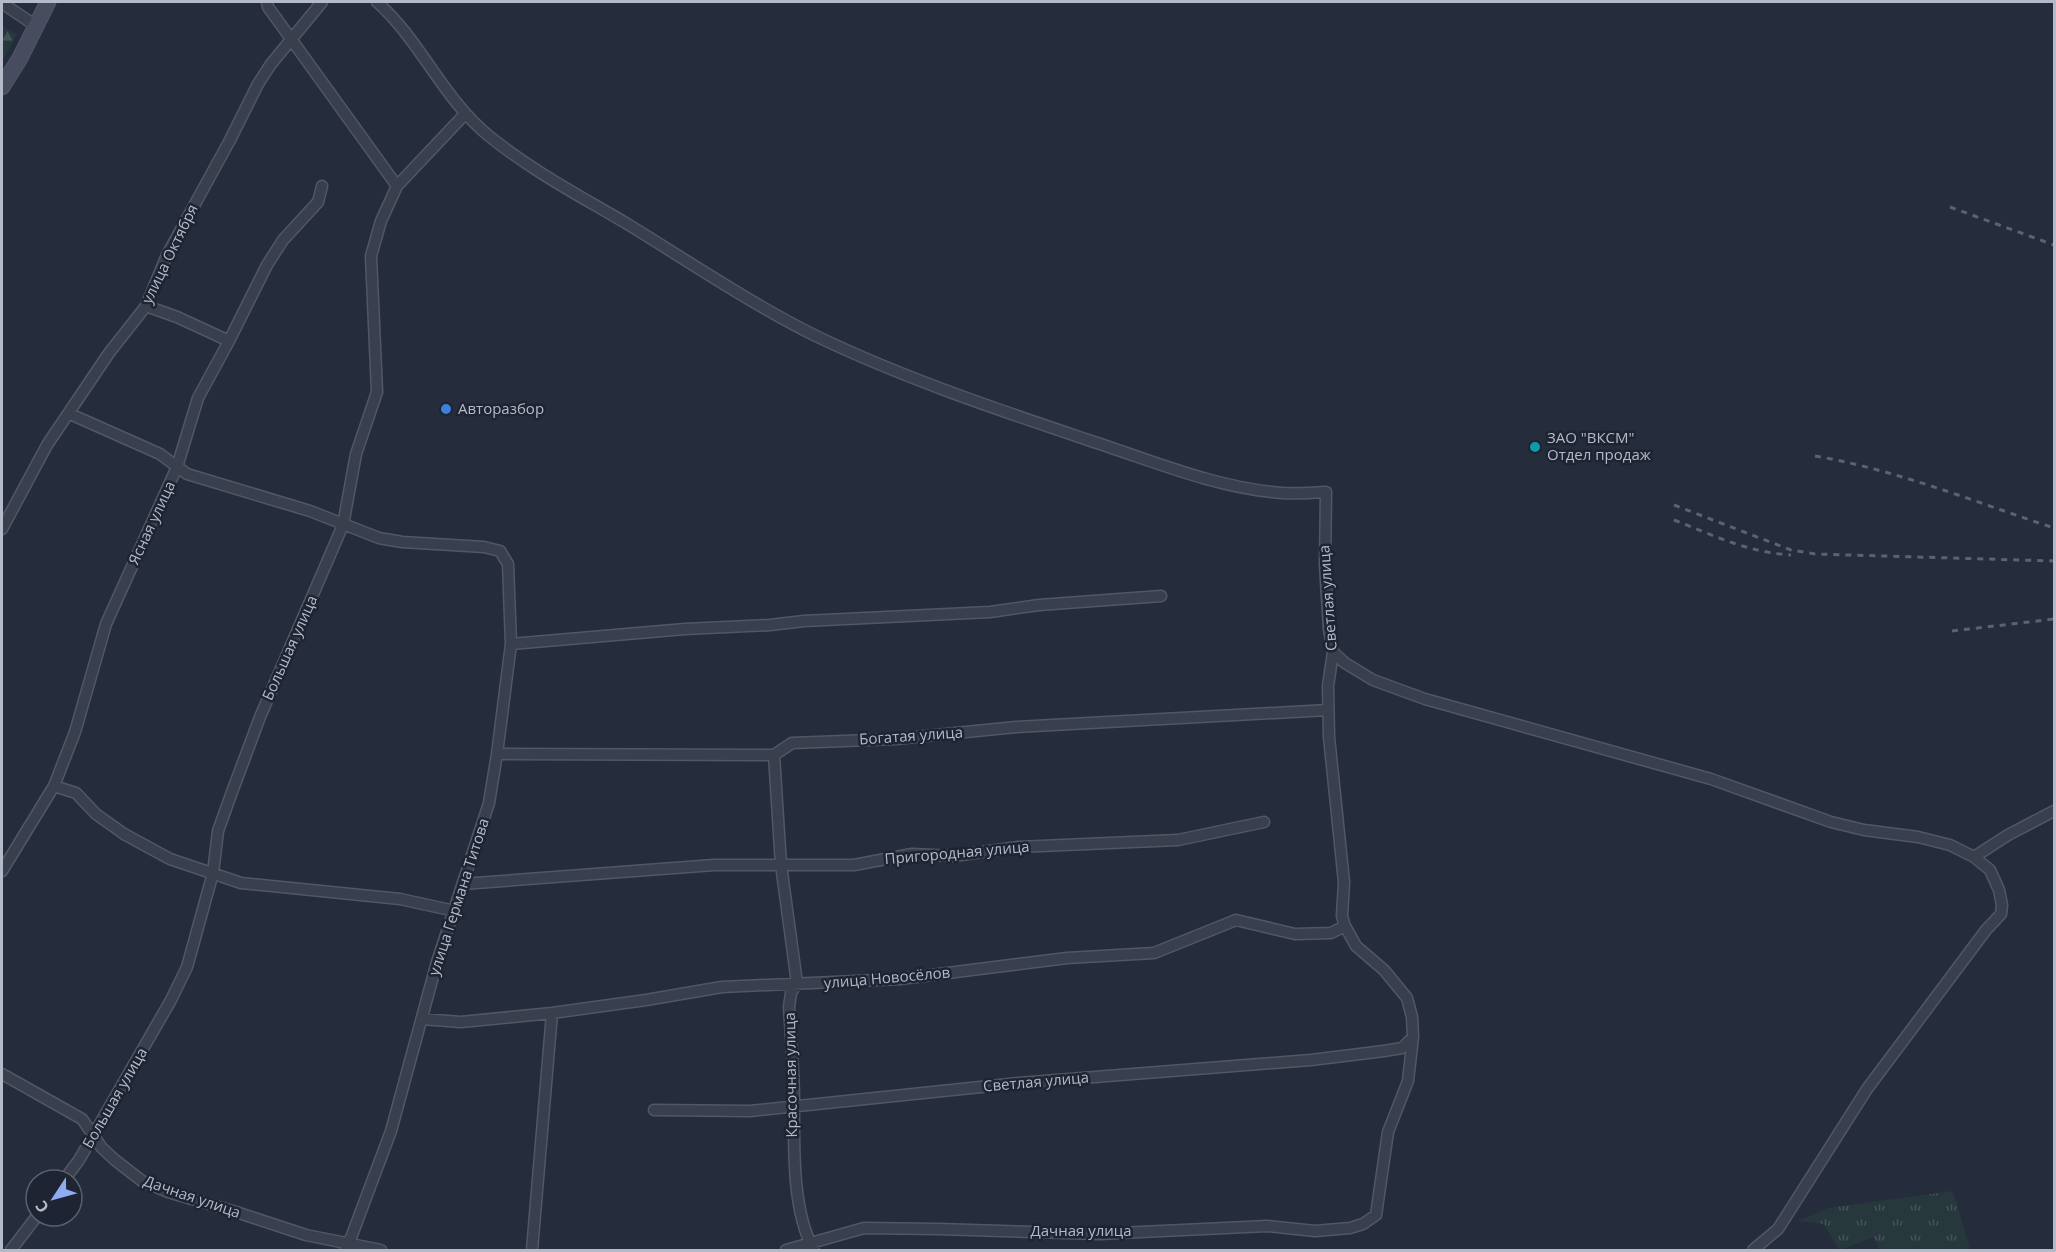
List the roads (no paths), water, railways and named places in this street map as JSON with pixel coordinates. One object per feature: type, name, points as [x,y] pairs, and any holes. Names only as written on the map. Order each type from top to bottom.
[{"type":"main road","points":[[2,87],[48,2]]},
{"type":"street","name":"улица Октября","points":[[2,529],[47,446],[109,353],[146,306],[167,255],[258,84],[271,63],[322,2]]},
{"type":"street","points":[[377,2],[395,18],[416,43],[465,114]]},
{"type":"street","points":[[2,3],[36,26]]},
{"type":"street","points":[[268,4],[290,39],[397,186]]},
{"type":"street","name":"Большая улица","points":[[73,1168],[171,1000],[187,967],[213,873],[218,831],[260,717],[343,525],[356,454],[377,392],[371,256],[381,221],[397,186],[465,114]]},
{"type":"street","name":"Светлая улица","points":[[465,114],[502,147],[530,165],[765,308],[852,353],[1006,412],[1197,476],[1238,487],[1284,494],[1326,492],[1324,565],[1333,652],[1328,686],[1329,737],[1344,882],[1342,916],[1356,946],[1383,970],[1407,998],[1412,1017],[1413,1037],[1408,1081],[1388,1132],[1376,1215]]},
{"type":"street","name":"Ясная улица","points":[[2,871],[54,786],[75,732],[106,624],[177,467],[198,398],[267,265],[283,240],[307,217],[318,202],[321,186]]},
{"type":"street","points":[[146,306],[177,317],[229,341]]},
{"type":"street","points":[[70,414],[160,454],[187,474],[310,511],[343,525]]},
{"type":"street","name":"улица Германа Титова","points":[[343,525],[379,538],[402,542],[484,547],[500,551],[508,564],[511,644],[498,754],[489,803],[437,962],[391,1131],[347,1247]]},
{"type":"street","points":[[511,644],[685,629],[770,626],[804,621],[990,612],[1039,604],[1161,596]]},
{"type":"street","points":[[1333,652],[1360,673],[1425,699],[1711,779],[1831,822],[1950,845],[1974,857],[1990,870],[1995,879],[2002,905],[2001,914],[1867,1089],[1778,1229],[1753,1251]]},
{"type":"street","name":"Богатая улица","points":[[498,754],[755,753],[774,755],[792,743],[896,739],[1016,727],[1328,710]]},
{"type":"street","name":"Красочная улица","points":[[774,755],[781,865],[797,983],[791,993],[789,1007],[794,1161],[802,1219],[812,1248]]},
{"type":"street","points":[[54,786],[76,793],[96,814],[124,834],[170,860],[242,883],[400,899],[455,910]]},
{"type":"street","points":[[1974,857],[2008,835],[2055,811]]},
{"type":"street","name":"Пригородная улица","points":[[464,884],[714,865],[854,865],[912,854],[954,856],[1018,847],[1178,840],[1264,822]]},
{"type":"street","name":"улица Новосёлов","points":[[422,1019],[461,1022],[552,1013],[722,987],[900,979],[1067,958],[1154,953],[1236,920],[1295,934],[1331,933],[1345,926]]},
{"type":"street","points":[[532,1251],[552,1013]]},
{"type":"street","name":"Светлая улица","points":[[654,1110],[750,1111],[1019,1083],[1311,1060],[1402,1048],[1413,1037]]},
{"type":"street","name":"Дачная улица","points":[[2,1074],[82,1119],[102,1148],[142,1181],[168,1192],[326,1241],[347,1247],[381,1251]]},
{"type":"street","name":"Дачная улица","points":[[786,1251],[812,1248],[864,1228],[938,1228],[1099,1234],[1267,1227],[1315,1231],[1350,1228],[1363,1224],[1376,1215]]},
{"type":"street","points":[[11,1251],[28,1228]]},
{"type":"railway","points":[[1950,207],[2054,245]]},
{"type":"railway","points":[[1815,456],[1906,478],[2054,528]]},
{"type":"railway","points":[[1674,505],[1791,550],[1815,554],[2054,561]]},
{"type":"railway","points":[[1674,520],[1746,547],[1791,555]]},
{"type":"railway","points":[[1952,631],[2054,619]]},
{"type":"place","name":"Авторазбор","points":[[446,409]]},
{"type":"place","name":"ЗАО \"ВКСМ\" Отдел продаж","points":[[1535,447]]}]
